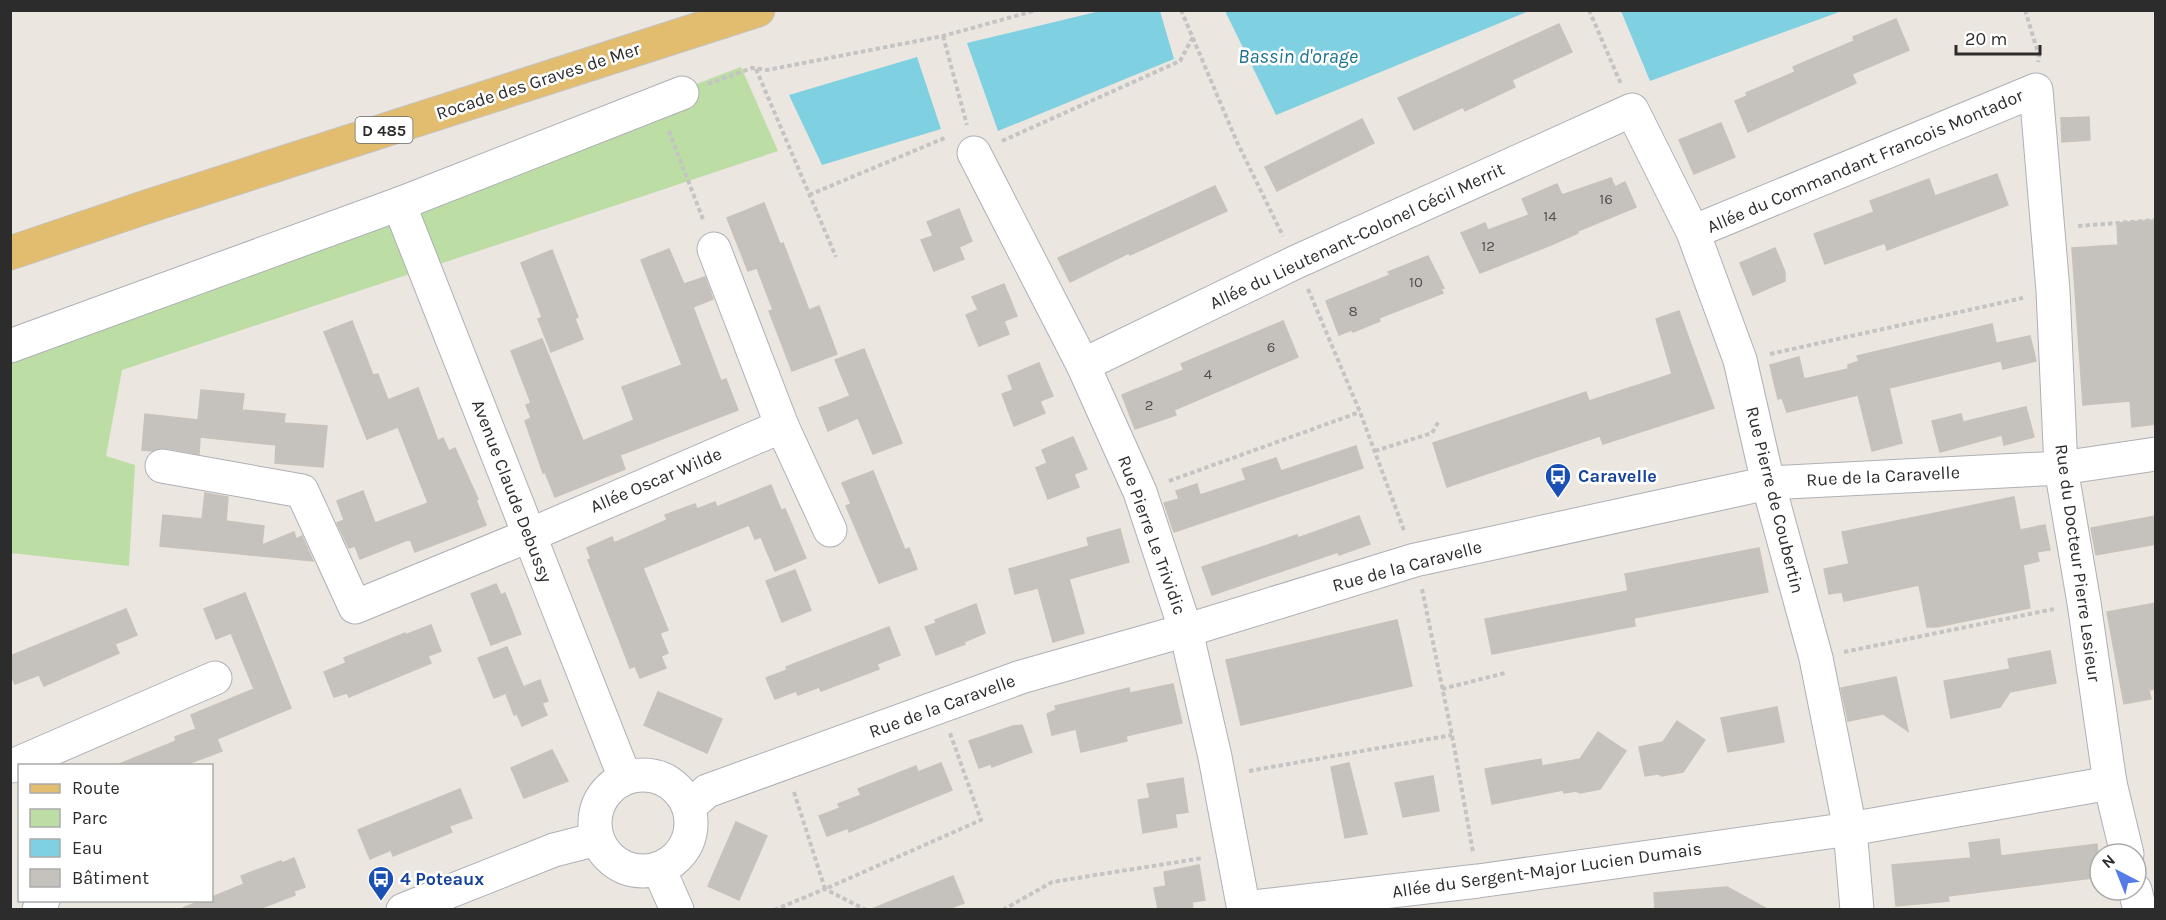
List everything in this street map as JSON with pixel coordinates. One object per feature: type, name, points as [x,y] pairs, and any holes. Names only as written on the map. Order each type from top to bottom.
[{"type":"main road","name":"Rocade des Graves de Mer","points":[[10,253],[758,10]]},
{"type":"street","name":"Rue du Docteur Pierre Lesieur","points":[[2036,90],[2053,291],[2061,468],[2084,603],[2110,783],[2124,842]]},
{"type":"street","name":"Allée du Commandant Francois Montador","points":[[1693,232],[2036,90]]},
{"type":"street","points":[[10,346],[399,204],[670,98]]},
{"type":"street","name":"Rue Pierre de Coubertin","points":[[1632,110],[1693,232],[1740,360],[1768,483],[1816,657],[1850,829],[1857,909]]},
{"type":"street","name":"Allée du Lieutenant-Colonel Cécil Merrit","points":[[1083,364],[1296,262],[1632,110]]},
{"type":"street","name":"Rue Pierre Le Trividic","points":[[971,141],[1083,364],[1140,492],[1186,631],[1219,777],[1244,909]]},
{"type":"street","name":"Avenue Claude Debussy","points":[[399,204],[625,778]]},
{"type":"street","points":[[714,249],[782,426],[830,530]]},
{"type":"street","name":"Allée Oscar Wilde","points":[[162,466],[302,491],[355,607],[530,535],[782,426]]},
{"type":"street","name":"Rue de la Caravelle","points":[[689,807],[707,791],[1021,677],[1186,631],[1416,560],[1768,483],[2061,468],[2156,453]]},
{"type":"street","points":[[27,764],[215,678]]},
{"type":"street","points":[[640,774],[656,776],[670,782],[682,793],[689,807],[692,822],[690,837],[678,857],[659,869],[644,872],[629,870],[615,863],[604,853],[597,839],[596,810],[612,785],[625,778],[640,774]]},
{"type":"street","name":"Allée du Sergent-Major Lucien Dumais","points":[[1244,909],[1478,881],[1850,829],[2110,783]]},
{"type":"street","points":[[403,909],[554,850],[597,839]]},
{"type":"street","points":[[659,869],[677,909]]},
{"type":"path","points":[[714,249],[670,98],[752,68],[767,70],[943,36],[1037,10]]},
{"type":"path","points":[[1181,10],[1237,142]]},
{"type":"path","points":[[1589,10],[1632,110]]},
{"type":"path","points":[[2025,10],[2039,56],[2036,90]]},
{"type":"path","points":[[943,36],[971,141]]},
{"type":"path","points":[[809,195],[971,141],[1180,62],[1192,37]]},
{"type":"path","points":[[756,68],[836,257]]},
{"type":"path","points":[[2047,228],[2156,220]]},
{"type":"path","points":[[1740,360],[2053,291]]},
{"type":"path","points":[[1140,492],[1360,412]]},
{"type":"path","points":[[1375,451],[1432,433],[1439,421]]},
{"type":"path","points":[[1816,657],[2084,603]]},
{"type":"path","points":[[1442,689],[1505,674]]},
{"type":"path","points":[[774,909],[981,820],[940,706]]},
{"type":"path","points":[[1219,777],[1452,735],[1478,881]]},
{"type":"path","points":[[785,762],[825,889],[866,909]]},
{"type":"path","points":[[1003,909],[1052,882],[1233,853]]},
{"type":"green space","points":[[741,67],[778,151],[122,370],[106,456],[135,465],[129,566],[11,553],[11,342]]},
{"type":"water","points":[[1100,11],[1160,11],[1174,59],[998,131],[967,43]]},
{"type":"water","name":"Bassin d'orage","points":[[1225,11],[1529,11],[1276,115]]},
{"type":"water","points":[[1621,11],[1842,11],[1650,81]]},
{"type":"water","points":[[917,57],[941,129],[822,165],[789,95]]},
{"type":"building","points":[[1896,19],[1909,50],[1852,74],[1856,83],[1748,132],[1735,101],[1747,96],[1746,93],[1795,72],[1793,67],[1854,41],[1853,37]]},
{"type":"building","points":[[1559,24],[1572,52],[1512,80],[1515,87],[1465,111],[1463,107],[1414,130],[1398,98]]},
{"type":"building","points":[[2089,117],[2090,140],[2062,142],[2061,118]]},
{"type":"building","points":[[1362,119],[1374,143],[1277,191],[1265,167]]},
{"type":"building","points":[[1721,123],[1735,157],[1694,174],[1679,140]]},
{"type":"building","points":[[1997,174],[2008,205],[1887,250],[1885,243],[1825,264],[1814,234],[1874,212],[1870,201],[1929,179],[1935,196]]},
{"type":"building","points":[[1611,178],[1615,187],[1625,182],[1636,207],[1551,245],[1480,273],[1461,233],[1485,223],[1488,230],[1529,215],[1522,199],[1557,184],[1562,195]]},
{"type":"building","points":[[1215,186],[1227,211],[1130,255],[1129,253],[1070,282],[1058,258]]},
{"type":"building","points":[[764,203],[780,244],[783,243],[809,310],[819,306],[837,354],[792,371],[769,311],[773,310],[757,268],[748,271],[727,218]]},
{"type":"building","points":[[959,209],[972,241],[959,247],[964,259],[934,271],[921,240],[933,236],[927,222]]},
{"type":"building","points":[[2156,220],[2156,424],[2132,427],[2130,401],[2083,405],[2072,248],[2118,245],[2117,223]]},
{"type":"building","points":[[1775,248],[1785,272],[1785,281],[1753,295],[1740,263]]},
{"type":"building","points":[[669,249],[684,284],[705,277],[713,299],[693,307],[721,381],[726,379],[738,410],[620,455],[625,469],[555,497],[545,472],[543,473],[525,421],[531,418],[526,405],[531,403],[511,351],[542,339],[583,441],[634,420],[622,387],[682,365],[641,260]]},
{"type":"building","points":[[552,250],[578,317],[575,319],[583,339],[551,352],[538,319],[542,317],[521,263]]},
{"type":"building","points":[[1428,256],[1444,288],[1441,289],[1443,293],[1379,318],[1380,321],[1353,332],[1352,330],[1339,335],[1326,301],[1390,275],[1388,272]]},
{"type":"building","points":[[1004,284],[1017,316],[1004,321],[1009,334],[979,346],[966,315],[978,310],[972,297]]},
{"type":"building","points":[[1679,311],[1714,408],[1603,444],[1600,436],[1447,487],[1433,443],[1586,392],[1589,401],[1672,374],[1656,319]]},
{"type":"building","points":[[352,321],[373,375],[378,374],[388,400],[418,388],[438,441],[443,438],[449,451],[455,448],[478,499],[476,500],[486,525],[415,552],[410,539],[360,559],[355,546],[349,548],[337,523],[344,520],[337,501],[363,491],[375,523],[428,503],[398,427],[367,439],[324,332]]},
{"type":"building","points":[[1283,321],[1298,357],[1174,410],[1176,415],[1135,429],[1122,395],[1184,370],[1181,364]]},
{"type":"building","points":[[1992,324],[2000,361],[1889,388],[1902,443],[1872,451],[1858,395],[1787,412],[1782,398],[1778,399],[1770,365],[1799,357],[1804,379],[1848,369],[1848,365],[1859,361],[1857,356]]},
{"type":"building","points":[[2030,336],[2036,361],[2003,369],[1997,343]]},
{"type":"building","points":[[864,349],[902,443],[873,454],[858,418],[828,431],[819,408],[850,396],[835,360]]},
{"type":"building","points":[[1039,363],[1053,396],[1040,401],[1045,413],[1014,426],[1002,394],[1013,390],[1008,376]]},
{"type":"building","points":[[201,390],[244,394],[242,410],[285,414],[284,423],[327,426],[323,467],[275,463],[276,445],[200,437],[199,454],[165,448],[152,451],[142,450],[145,414],[198,420]]},
{"type":"building","points":[[2026,407],[2034,437],[2004,445],[2002,435],[1940,452],[1932,421],[1961,414],[1963,422]]},
{"type":"building","points":[[1073,437],[1087,469],[1074,474],[1079,487],[1048,499],[1036,468],[1047,463],[1042,450]]},
{"type":"building","points":[[1356,446],[1363,468],[1174,532],[1164,503],[1179,499],[1176,491],[1197,484],[1200,495],[1246,480],[1242,469],[1276,458],[1281,471]]},
{"type":"building","points":[[873,471],[905,550],[909,548],[917,569],[879,583],[846,506],[851,504],[842,483]]},
{"type":"building","points":[[771,485],[781,510],[785,509],[806,558],[775,571],[761,537],[755,539],[749,525],[643,568],[668,630],[660,633],[668,653],[661,656],[666,668],[640,678],[635,666],[630,668],[588,560],[591,559],[587,548],[612,537],[614,543],[667,520],[665,515],[695,504],[697,509],[715,502],[717,507]]},
{"type":"building","points":[[205,493],[228,497],[226,521],[264,526],[262,545],[294,532],[296,539],[302,536],[313,561],[160,546],[163,515],[202,519]]},
{"type":"building","points":[[2014,497],[2020,530],[2045,525],[2050,550],[2037,552],[2039,561],[2023,565],[2030,608],[1927,627],[1919,585],[1844,601],[1842,592],[1829,594],[1824,569],[1849,564],[1842,532]]},
{"type":"building","points":[[1359,516],[1370,544],[1339,555],[1338,552],[1212,595],[1202,567],[1297,535],[1298,538]]},
{"type":"building","points":[[2156,516],[2156,544],[2096,555],[2091,528]]},
{"type":"building","points":[[1120,529],[1129,562],[1069,579],[1084,633],[1053,642],[1038,588],[1015,594],[1009,569],[1089,546],[1087,538]]},
{"type":"building","points":[[1759,548],[1768,592],[1634,618],[1635,626],[1492,654],[1485,619],[1628,591],[1625,574]]},
{"type":"building","points":[[795,570],[811,610],[782,622],[766,581]]},
{"type":"building","points":[[496,584],[501,595],[505,593],[521,634],[491,645],[471,594]]},
{"type":"building","points":[[245,593],[291,708],[217,739],[222,751],[188,764],[119,764],[176,741],[175,737],[196,729],[191,715],[254,689],[231,633],[216,639],[204,609]]},
{"type":"building","points":[[2156,603],[2156,689],[2149,690],[2151,699],[2124,704],[2107,612]]},
{"type":"building","points":[[976,604],[985,633],[964,642],[965,644],[936,655],[925,627],[936,623],[935,620]]},
{"type":"building","points":[[126,609],[137,635],[115,644],[119,653],[44,686],[39,675],[15,684],[10,673],[10,656]]},
{"type":"building","points":[[1397,620],[1412,686],[1241,725],[1226,660]]},
{"type":"building","points":[[431,625],[441,651],[428,656],[431,663],[349,697],[347,693],[334,697],[324,672],[346,663],[344,658]]},
{"type":"building","points":[[889,627],[900,655],[877,664],[879,669],[821,691],[819,687],[798,695],[796,691],[775,699],[766,678],[787,670],[786,667]]},
{"type":"building","points":[[507,647],[523,686],[494,698],[478,658]]},
{"type":"building","points":[[2050,651],[2056,683],[2010,692],[2000,707],[1951,718],[1944,681],[2010,669],[2008,659]]},
{"type":"building","points":[[1896,677],[1908,731],[1883,714],[1848,721],[1841,688]]},
{"type":"building","points":[[540,680],[548,701],[542,703],[547,715],[522,726],[517,714],[514,715],[506,694]]},
{"type":"building","points":[[1173,684],[1182,723],[1126,736],[1127,741],[1081,752],[1076,729],[1052,735],[1047,714],[1056,710],[1055,706],[1129,688],[1130,693]]},
{"type":"building","points":[[658,692],[722,719],[707,753],[644,725]]},
{"type":"building","points":[[1777,707],[1784,742],[1728,752],[1721,718]]},
{"type":"building","points":[[1677,721],[1705,740],[1683,772],[1645,776],[1639,747],[1663,742]]},
{"type":"building","points":[[1022,725],[1032,752],[992,767],[991,764],[979,768],[969,741]]},
{"type":"building","points":[[1598,732],[1626,751],[1600,789],[1580,793],[1576,791],[1564,793],[1563,790],[1492,804],[1485,769],[1541,759],[1542,766],[1580,759]]},
{"type":"building","points":[[552,750],[568,781],[524,798],[511,768]]},
{"type":"building","points":[[941,763],[952,790],[849,832],[848,828],[827,836],[819,816],[840,808],[838,804],[861,795],[858,789],[916,766],[918,772]]},
{"type":"building","points":[[1349,763],[1367,834],[1345,838],[1331,767]]},
{"type":"building","points":[[1433,776],[1439,811],[1403,817],[1395,783]]},
{"type":"building","points":[[1183,778],[1188,812],[1175,814],[1177,827],[1143,833],[1138,800],[1150,798],[1147,784]]},
{"type":"building","points":[[460,789],[472,818],[449,826],[452,832],[393,856],[391,850],[370,859],[358,830]]},
{"type":"building","points":[[736,822],[767,836],[739,900],[708,886]]},
{"type":"building","points":[[1999,839],[2001,856],[2088,845],[2088,878],[1948,896],[1949,901],[1896,906],[1892,865],[1971,858],[1969,843]]},
{"type":"building","points":[[294,858],[305,887],[294,891],[295,895],[259,909],[183,909],[197,902],[213,902],[213,897],[244,884],[241,876],[281,861],[282,863]]},
{"type":"building","points":[[1199,865],[1205,900],[1192,902],[1193,909],[1158,909],[1154,888],[1166,886],[1164,872]]},
{"type":"building","points":[[953,876],[964,903],[948,909],[872,909]]},
{"type":"building","points":[[1727,887],[1767,909],[1655,909],[1654,893]]},
{"type":"place","name":"Caravelle","points":[[1558,499]]},
{"type":"place","name":"4 Poteaux","points":[[381,902]]}]
